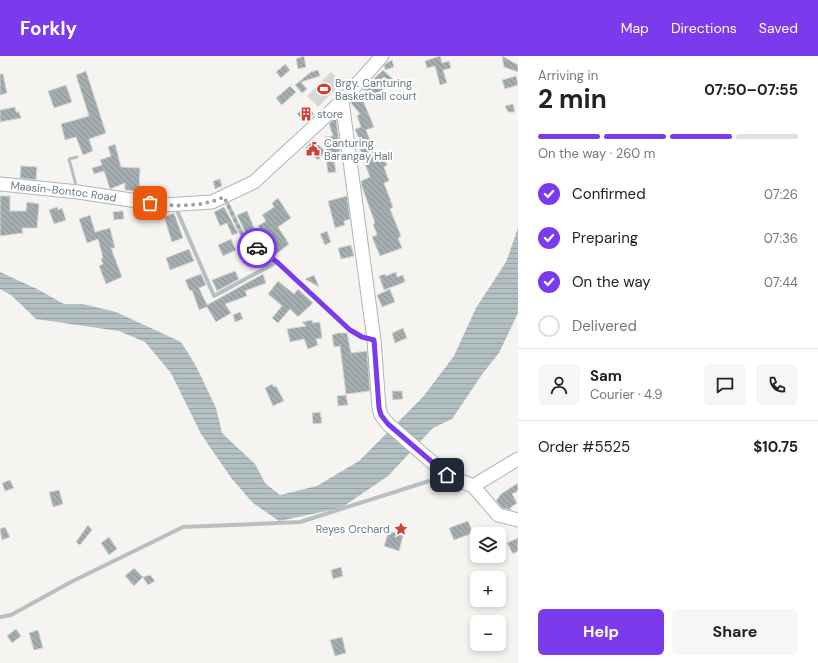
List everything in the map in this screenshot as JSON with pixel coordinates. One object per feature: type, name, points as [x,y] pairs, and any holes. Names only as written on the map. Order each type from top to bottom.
[{"type":"street","name":"Maasin-Bontoc Road","points":[[0,184],[78,192],[174,206],[212,202],[254,182],[342,101],[382,56]]},
{"type":"street","points":[[342,101],[374,340],[379,408],[381,415],[388,424],[447,475],[473,486],[498,515],[518,520]]},
{"type":"street","points":[[224,197],[243,236],[250,243],[277,262],[350,330],[362,337],[374,340]]},
{"type":"street","points":[[174,206],[214,296],[277,262]]},
{"type":"street","points":[[473,486],[478,481],[507,467],[518,459]]},
{"type":"street","points":[[0,617],[11,615],[71,582],[183,527],[300,522],[447,475]]},
{"type":"lane","points":[[77,157],[69,159],[78,192]]},
{"type":"shaded area","name":"Brgy. Canturing Basketball court","points":[[331,72],[342,83],[318,107],[307,96]]},
{"type":"shaded area","points":[[518,228],[518,313],[499,353],[483,373],[452,419],[433,428],[388,476],[341,508],[279,521],[253,503],[232,479],[201,434],[171,373],[145,342],[119,331],[36,319],[11,295],[0,289],[0,272],[37,289],[64,304],[83,304],[116,312],[181,342],[196,366],[216,408],[222,433],[255,464],[265,483],[280,495],[317,486],[359,461],[423,397],[454,356],[476,308],[506,262]]},
{"type":"building","points":[[304,56],[306,67],[298,69],[296,59]]},
{"type":"building","points":[[440,56],[442,63],[449,61],[451,68],[443,70],[447,83],[440,85],[435,66],[427,68],[425,61]]},
{"type":"building","points":[[502,56],[518,65],[518,72],[504,67]]},
{"type":"building","points":[[392,60],[394,67],[385,70],[384,65]]},
{"type":"building","points":[[285,64],[290,70],[281,78],[276,72]]},
{"type":"building","points":[[318,70],[320,76],[301,82],[307,89],[302,93],[295,85],[311,72]]},
{"type":"building","points":[[383,70],[393,79],[373,99],[363,89]]},
{"type":"building","points":[[86,71],[106,133],[89,139],[93,151],[83,155],[76,137],[65,140],[61,124],[89,116],[76,75]]},
{"type":"building","points":[[0,74],[3,74],[7,93],[0,95]]},
{"type":"building","points":[[516,76],[518,85],[505,89],[502,80]]},
{"type":"building","points":[[66,85],[72,102],[54,108],[48,91]]},
{"type":"building","points":[[290,86],[296,92],[282,105],[276,98]]},
{"type":"building","points":[[360,93],[374,127],[366,130],[376,156],[378,155],[379,158],[383,156],[387,165],[384,167],[389,181],[384,183],[393,207],[390,209],[401,236],[398,238],[402,248],[380,256],[372,237],[377,235],[373,224],[375,223],[361,181],[370,177],[363,159],[359,161],[357,156],[357,153],[361,152],[356,141],[359,139],[355,129],[361,127],[357,116],[360,114],[351,103]]},
{"type":"building","points":[[513,104],[515,112],[508,112],[505,106]]},
{"type":"building","name":"store","points":[[306,106],[314,114],[305,122],[297,114]]},
{"type":"building","points":[[15,107],[16,112],[19,112],[21,118],[0,122],[0,110]]},
{"type":"building","points":[[336,117],[340,152],[333,153],[336,172],[328,173],[325,152],[318,160],[305,149],[313,140],[327,153],[325,137],[333,136],[329,124]]},
{"type":"building","points":[[115,144],[121,167],[140,168],[139,191],[125,190],[125,183],[110,189],[104,171],[94,174],[92,168],[102,165],[100,160],[111,156],[108,147]]},
{"type":"building","points":[[21,166],[37,167],[36,180],[20,178]]},
{"type":"building","points":[[220,179],[222,186],[215,189],[213,181]]},
{"type":"building","points":[[0,196],[10,196],[10,211],[26,211],[27,202],[39,204],[37,228],[22,228],[23,233],[0,236]]},
{"type":"building","points":[[347,196],[350,219],[344,221],[345,225],[335,228],[328,201]]},
{"type":"building","points":[[278,198],[291,218],[278,227],[289,244],[275,255],[267,247],[270,244],[258,226],[266,221],[262,215],[274,207],[272,203]]},
{"type":"building","points":[[57,207],[58,210],[62,208],[66,220],[54,224],[49,210]]},
{"type":"building","points":[[224,207],[238,233],[232,235],[227,223],[220,226],[214,212]]},
{"type":"building","points":[[123,211],[124,219],[114,220],[113,212]]},
{"type":"building","points":[[247,211],[255,230],[246,234],[237,215]]},
{"type":"building","points":[[174,213],[183,238],[172,242],[164,217]]},
{"type":"building","points":[[90,215],[95,232],[110,228],[115,248],[111,248],[122,277],[106,284],[99,266],[103,264],[101,259],[103,258],[98,239],[87,243],[79,219]]},
{"type":"building","points":[[327,231],[331,242],[325,245],[320,234]]},
{"type":"building","points":[[231,239],[236,250],[223,256],[218,245]]},
{"type":"building","points":[[351,245],[354,256],[341,259],[338,248]]},
{"type":"building","points":[[189,249],[194,261],[170,270],[166,258]]},
{"type":"building","points":[[235,271],[239,279],[217,291],[212,280]]},
{"type":"building","points":[[396,272],[397,277],[403,275],[405,282],[384,290],[379,276],[385,274],[386,276]]},
{"type":"building","points":[[201,274],[206,285],[199,288],[207,305],[263,274],[266,283],[245,291],[247,296],[225,304],[231,313],[216,322],[207,307],[199,310],[192,290],[190,291],[185,280]]},
{"type":"building","points":[[314,275],[319,287],[305,279]]},
{"type":"building","points":[[278,281],[294,294],[298,289],[313,303],[298,317],[290,309],[278,323],[272,318],[282,306],[268,294]]},
{"type":"building","points":[[390,289],[395,302],[382,307],[377,295]]},
{"type":"building","points":[[240,312],[243,319],[235,322],[233,315]]},
{"type":"building","points":[[312,320],[313,323],[320,322],[322,338],[316,339],[318,345],[308,349],[304,339],[290,342],[287,329],[306,326],[302,322]]},
{"type":"building","points":[[403,328],[407,338],[395,343],[392,333]]},
{"type":"building","points":[[347,333],[351,353],[367,351],[370,391],[346,394],[340,346],[334,347],[332,335]]},
{"type":"building","points":[[272,384],[274,387],[276,386],[284,401],[273,406],[265,388]]},
{"type":"building","points":[[392,391],[402,391],[403,399],[393,400]]},
{"type":"building","points":[[346,395],[348,405],[338,406],[337,396]]},
{"type":"building","points":[[320,412],[322,423],[313,424],[312,413]]},
{"type":"building","points":[[10,480],[14,488],[5,491],[2,483]]},
{"type":"building","points":[[518,483],[518,491],[512,494],[517,503],[510,508],[512,510],[502,508],[496,501],[501,494]]},
{"type":"building","points":[[59,490],[63,504],[53,507],[49,492]]},
{"type":"building","points":[[468,521],[470,527],[470,534],[454,540],[449,528]]},
{"type":"building","points":[[88,525],[92,530],[80,545],[76,542]]},
{"type":"building","points":[[5,527],[10,537],[2,540],[0,529]]},
{"type":"building","points":[[389,531],[403,536],[399,551],[384,546]]},
{"type":"building","points":[[109,537],[117,549],[109,555],[101,543]]},
{"type":"building","points":[[518,538],[518,551],[513,554],[507,543]]},
{"type":"building","points":[[341,567],[343,576],[333,579],[331,570]]},
{"type":"building","points":[[134,568],[143,577],[134,586],[125,576]]},
{"type":"building","points":[[150,575],[155,581],[148,585],[143,577]]},
{"type":"building","points":[[16,629],[21,636],[12,643],[7,636]]},
{"type":"building","points":[[38,630],[43,648],[34,650],[29,633]]},
{"type":"building","points":[[342,637],[346,653],[335,656],[330,640]]},
{"type":"way so far","points":[[150,203],[174,206],[212,202],[224,197],[243,236],[257,248]]},
{"type":"place","name":"Brgy. Canturing Basketball court","points":[[324,89]]},
{"type":"place","name":"store","points":[[306,114]]},
{"type":"place","name":"Canturing Barangay Hall","points":[[313,149]]},
{"type":"place","name":"Reyes Orchard","points":[[401,529]]},
{"type":"route","points":[[257,248],[277,262],[350,330],[362,337],[374,340],[379,408],[381,415],[388,424],[447,475]]}]
